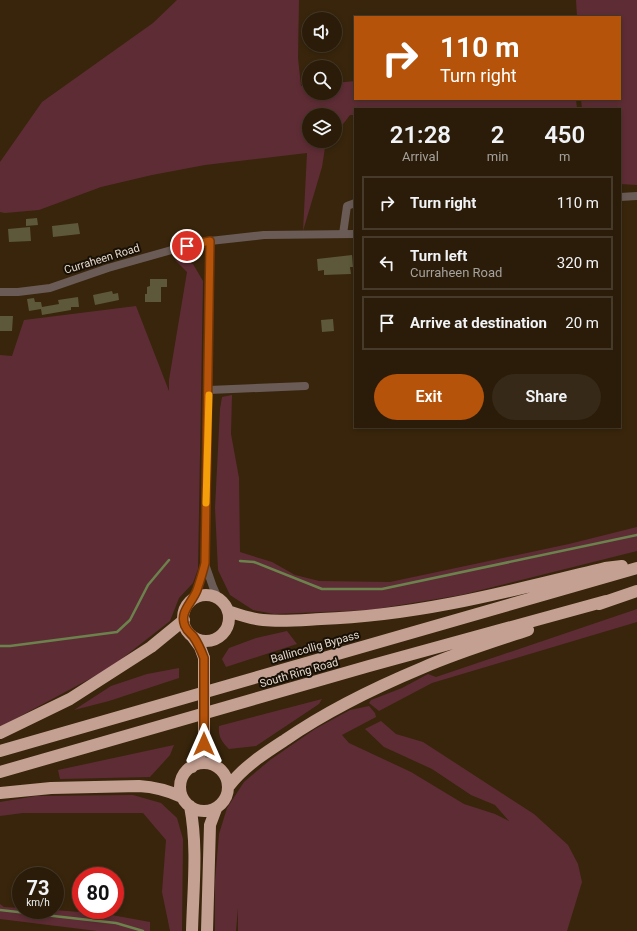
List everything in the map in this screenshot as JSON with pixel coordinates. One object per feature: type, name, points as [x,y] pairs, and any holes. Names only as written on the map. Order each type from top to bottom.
[{"type":"highway","points":[[228,611],[256,619],[271,620],[356,618],[386,615],[454,604],[605,568],[637,563]]},
{"type":"highway","name":"Ballincollig Bypass","points":[[0,751],[637,568]]},
{"type":"highway","points":[[208,931],[210,825],[216,809],[225,799],[229,786],[238,775],[271,749],[308,725],[357,698],[422,667],[637,591]]},
{"type":"highway","points":[[192,636],[199,640],[207,641],[220,636],[225,631],[229,618],[228,611],[226,606],[218,598],[205,595],[192,600],[184,612],[185,626],[192,636],[200,647],[204,658],[204,744],[207,757],[211,764]]},
{"type":"highway","name":"South Ring Road","points":[[0,772],[231,707],[369,666],[606,601]]},
{"type":"highway","points":[[0,733],[70,699],[151,647],[184,620]]},
{"type":"highway","points":[[204,658],[214,639]]},
{"type":"highway","points":[[192,767],[199,757],[204,744]]},
{"type":"highway","points":[[192,931],[193,825],[186,802],[180,790],[180,784],[187,771],[192,767],[198,764],[211,764],[224,773],[229,786]]},
{"type":"highway","points":[[0,793],[51,788],[153,787],[168,790],[196,810],[209,811],[216,809]]},
{"type":"street","points":[[621,198],[637,196]]},
{"type":"street","points":[[343,234],[347,206],[354,203]]},
{"type":"street","name":"Curraheen Road","points":[[0,292],[18,292],[50,288],[116,266],[175,249],[210,241],[264,235],[354,234]]},
{"type":"street","points":[[192,600],[197,591],[205,563],[209,390],[210,241]]},
{"type":"street","points":[[209,390],[305,386]]},
{"type":"street","points":[[205,563],[218,598]]},
{"type":"shaded area","points":[[177,0],[299,0],[298,58],[302,86],[302,100],[342,100],[342,82],[354,81],[354,100],[576,100],[577,108],[354,108],[354,115],[350,115],[342,125],[342,108],[302,108],[302,148],[325,148],[322,167],[303,231],[307,153],[205,165],[152,175],[101,187],[39,210],[5,213],[0,212],[0,162],[42,102],[153,23]]},
{"type":"shaded area","points":[[576,0],[637,0],[637,185],[621,184],[621,108],[582,108],[581,100],[621,100],[621,16],[577,16]]},
{"type":"shaded area","points":[[175,260],[193,264],[203,281],[198,569],[193,583],[179,598],[170,621],[110,668],[0,727],[0,355],[12,356],[24,320],[136,306],[169,391],[169,380],[187,272]]},
{"type":"shaded area","points":[[232,395],[231,434],[239,478],[240,552],[272,562],[295,575],[319,581],[390,582],[569,544],[637,527],[637,551],[461,595],[370,610],[274,614],[253,610],[230,595],[218,570],[215,508],[220,409],[222,397]]},
{"type":"shaded area","points":[[637,609],[637,622],[432,683],[379,711],[369,703],[371,700],[402,688],[428,674],[436,677]]},
{"type":"shaded area","points":[[287,631],[297,644],[226,667],[222,659],[229,648],[256,638]]},
{"type":"shaded area","points":[[179,668],[179,678],[109,701],[74,710],[111,686],[147,674]]},
{"type":"shaded area","points":[[322,699],[319,704],[256,746],[229,749],[222,742],[219,726]]},
{"type":"shaded area","points":[[369,706],[375,713],[376,717],[342,735],[349,743],[411,772],[464,804],[495,814],[509,821],[495,805],[471,795],[432,769],[384,747],[365,729],[381,721],[396,734],[423,742],[534,814],[568,845],[578,864],[582,882],[567,931],[238,931],[238,908],[236,931],[215,931],[215,881],[219,834],[227,808],[244,782],[270,760],[315,729],[350,710]]},
{"type":"shaded area","points":[[174,745],[170,755],[150,777],[60,779],[58,770]]},
{"type":"shaded area","points":[[133,795],[161,803],[177,818],[183,839],[182,931],[170,931],[162,892],[166,840],[143,813],[23,813],[0,816],[0,802],[36,796]]},
{"type":"shaded area","points":[[0,904],[4,907],[12,907],[12,919],[64,919],[64,911],[72,911],[72,919],[124,919],[124,917],[150,922],[150,931],[97,931],[0,919]]},
{"type":"building","points":[[37,218],[38,225],[26,226],[26,219]]},
{"type":"building","points":[[78,223],[80,234],[53,237],[52,226]]},
{"type":"building","points":[[30,227],[31,241],[9,242],[8,229]]},
{"type":"building","points":[[352,255],[353,267],[350,267],[351,274],[324,275],[324,270],[318,271],[317,259]]},
{"type":"building","points":[[150,279],[167,279],[167,287],[161,287],[161,302],[145,302],[145,294],[147,294],[147,287],[150,286]]},
{"type":"building","points":[[112,291],[113,294],[118,293],[119,300],[95,305],[93,295]]},
{"type":"building","points":[[78,297],[79,307],[71,307],[71,310],[42,315],[41,309],[29,311],[27,299],[34,298],[35,302],[41,302],[42,307],[59,304],[58,300]]},
{"type":"building","points":[[0,316],[13,316],[12,331],[0,331]]},
{"type":"building","points":[[333,319],[334,331],[322,332],[321,320]]},
{"type":"waterway","points":[[240,561],[254,562],[322,589],[382,589],[637,535]]},
{"type":"waterway","points":[[0,646],[117,632],[130,620],[148,585],[169,560]]},
{"type":"waterway","points":[[0,910],[116,923],[143,931]]},
{"type":"slow traffic","points":[[206,503],[209,395]]},
{"type":"route","points":[[187,246],[210,241],[211,251],[205,563],[197,591],[184,612],[185,626],[200,647],[204,658],[204,744]]}]
